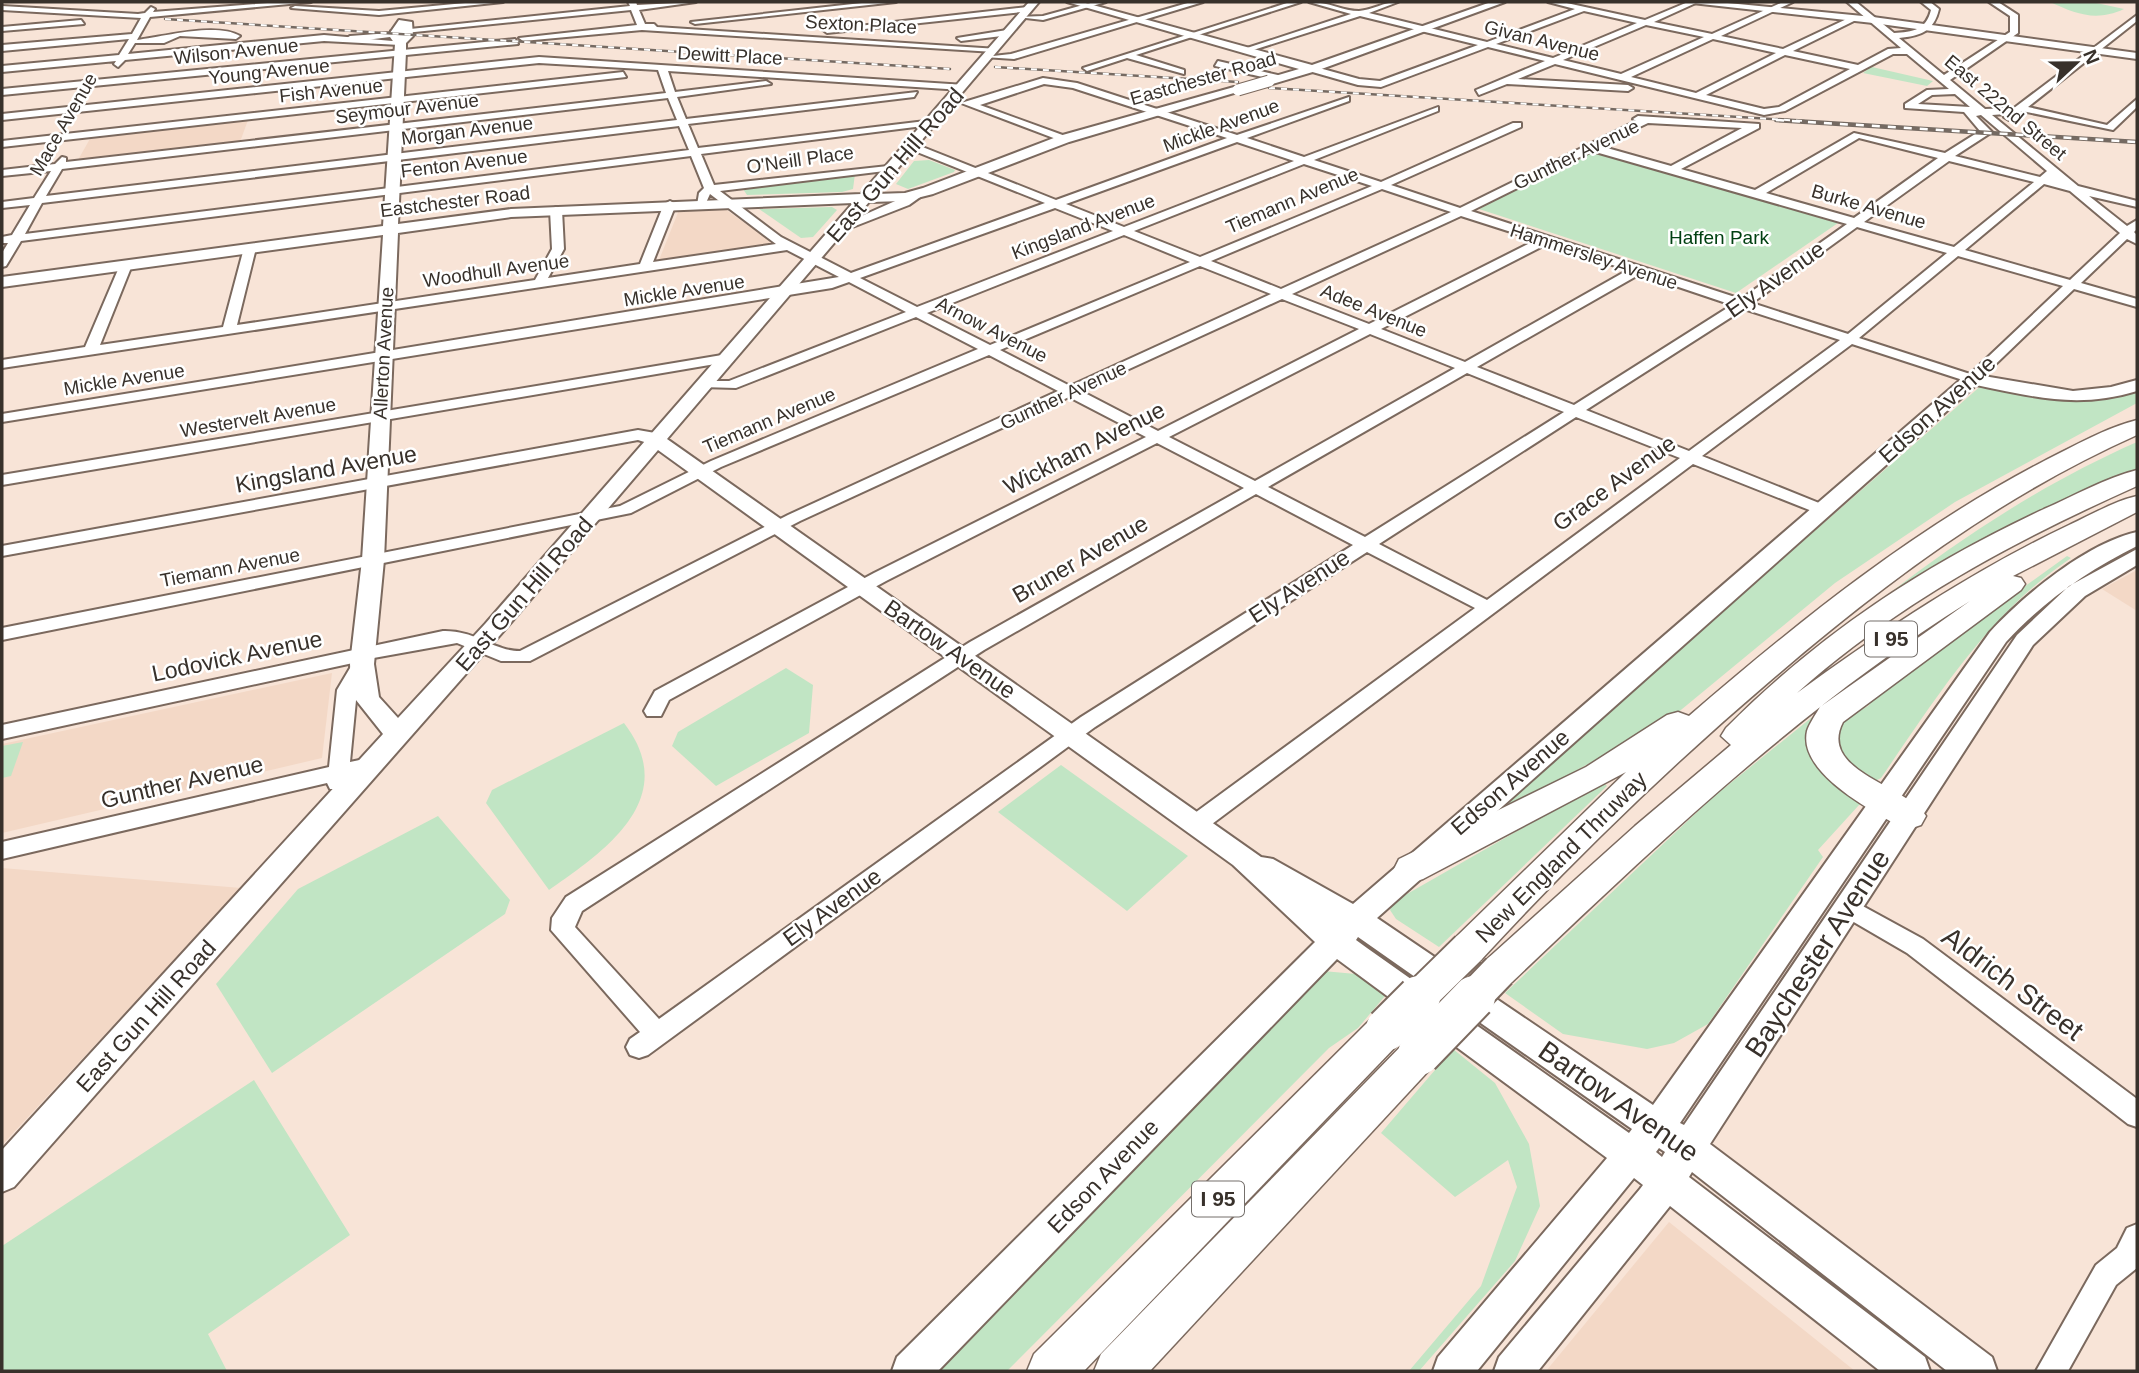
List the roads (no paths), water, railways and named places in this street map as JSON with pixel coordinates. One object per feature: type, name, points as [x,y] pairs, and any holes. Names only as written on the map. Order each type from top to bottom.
[{"type":"highway","points":[[2017,484],[2061,452],[2137,409]]},
{"type":"highway","name":"New England Thruway","points":[[1118,1371],[1403,1041],[1468,949],[1568,845],[1780,655],[1936,534],[2017,484],[2137,427]]},
{"type":"highway","points":[[1669,812],[1766,704],[1866,619],[1905,592],[2007,536],[2137,477]]},
{"type":"highway","name":"New England Thruway","points":[[1051,1371],[1403,1041],[1499,971],[1669,812],[1787,714],[1881,645],[1995,573],[2137,503]]},
{"type":"highway","points":[[1896,809],[1848,778],[1829,758],[1821,735],[1825,721],[1899,663],[2100,519]]},
{"type":"highway","points":[[1411,869],[1597,775],[1780,655]]},
{"type":"main road","points":[[1072,2],[1312,69]]},
{"type":"main road","name":"Eastchester Road","points":[[2,282],[390,229],[556,210],[917,194],[1064,139],[1312,69],[1500,2]]},
{"type":"main road","points":[[1692,2],[1872,20],[2094,48],[2137,56]]},
{"type":"main road","name":"East Gun Hill Road","points":[[2,1175],[481,643],[1028,9]]},
{"type":"main road","points":[[349,39],[402,28]]},
{"type":"main road","points":[[374,40],[402,28]]},
{"type":"main road","name":"Allerton Avenue","points":[[398,735],[368,699],[363,685],[363,659],[373,560],[375,483],[402,28]]},
{"type":"main road","name":"Hammersley Avenue","points":[[1972,379],[2060,398],[2112,395],[2137,385]]},
{"type":"main road","name":"Edson Avenue","points":[[911,1371],[1346,930],[1411,869],[1972,379]]},
{"type":"main road","name":"Bartow Avenue","points":[[657,441],[1243,857],[1271,886],[1346,930],[1688,1148],[1978,1371]]},
{"type":"main road","name":"Baychester Avenue","points":[[2051,599],[2070,572],[2137,538]]},
{"type":"main road","name":"Baychester Avenue","points":[[1513,1371],[1667,1180],[1848,907],[1896,809],[1998,637],[2051,599],[2137,556]]},
{"type":"main road","name":"Baychester Avenue","points":[[1452,1371],[1656,1126],[1896,809]]},
{"type":"main road","name":"Bartow Avenue","points":[[1346,930],[1911,1371]]},
{"type":"street","name":"Mace Avenue","points":[[2,263],[155,2]]},
{"type":"street","points":[[288,6],[307,2]]},
{"type":"street","points":[[402,28],[499,2]]},
{"type":"street","points":[[402,28],[473,25],[633,5],[692,2]]},
{"type":"street","points":[[674,27],[820,5],[892,2]]},
{"type":"street","points":[[806,35],[839,29],[1028,9],[1043,18],[1102,2]]},
{"type":"street","points":[[991,53],[1010,57],[1199,2]]},
{"type":"street","points":[[1087,68],[1297,2]]},
{"type":"street","name":"Givan Avenue","points":[[1313,2],[1764,112]]},
{"type":"street","points":[[1247,51],[1394,2]]},
{"type":"street","points":[[1552,2],[1858,68]]},
{"type":"street","points":[[1312,69],[1358,82],[1381,84],[1602,2]]},
{"type":"street","points":[[1479,92],[1692,2]]},
{"type":"street","points":[[1622,78],[1789,2]]},
{"type":"street","name":"East 222nd Street","points":[[1851,2],[2132,236]]},
{"type":"street","points":[[1893,36],[1919,34],[1929,27],[1935,9],[1925,2]]},
{"type":"street","points":[[1944,79],[1959,72],[2014,33],[2014,15],[1993,2]]},
{"type":"street","points":[[633,5],[642,27]]},
{"type":"street","points":[[820,5],[848,41]]},
{"type":"street","points":[[2,8],[147,16],[288,6],[379,13],[402,28],[445,26]]},
{"type":"street","points":[[2,29],[91,21],[113,15]]},
{"type":"street","points":[[1995,122],[2005,121],[2094,48],[2137,17]]},
{"type":"street","points":[[1696,96],[1853,18]]},
{"type":"street","points":[[473,25],[509,30]]},
{"type":"street","name":"Wilson Avenue","points":[[2,92],[108,82],[402,28],[461,46],[519,37],[642,27]]},
{"type":"street","name":"Sexton Place","points":[[642,27],[674,27],[773,36],[806,35],[848,41],[939,43],[991,53]]},
{"type":"street","points":[[505,48],[519,37],[532,32],[568,35]]},
{"type":"street","points":[[2,48],[133,39],[164,40],[179,33],[255,41]]},
{"type":"street","points":[[939,43],[1007,33]]},
{"type":"street","points":[[2,69],[255,41],[324,38],[374,40]]},
{"type":"street","points":[[461,46],[530,49],[539,60]]},
{"type":"street","points":[[1672,170],[1768,118],[1764,112],[1782,110],[1891,51],[1912,51]]},
{"type":"street","points":[[1125,55],[1181,72]]},
{"type":"street","name":"Young Avenue","points":[[2,117],[539,60]]},
{"type":"street","name":"Dewitt Place","points":[[539,60],[931,88]]},
{"type":"street","points":[[1218,64],[1274,80]]},
{"type":"street","points":[[663,69],[710,189],[705,192],[701,203]]},
{"type":"street","name":"Fish Avenue","points":[[2,144],[663,69]]},
{"type":"street","name":"Seymour Avenue","points":[[2,173],[817,78]]},
{"type":"street","name":"Hammersley Avenue","points":[[971,104],[1043,81],[1055,81],[1972,379]]},
{"type":"street","points":[[1503,81],[1680,92]]},
{"type":"street","name":"Morgan Avenue","points":[[2,205],[682,122],[931,88],[957,92],[971,104],[1064,139]]},
{"type":"street","points":[[1959,91],[1930,92],[1908,106],[2018,109],[2109,128],[2137,102]]},
{"type":"street","name":"Mickle Avenue","points":[[2,418],[784,293],[848,279],[1239,140],[1346,99]]},
{"type":"street","name":"Kingsland Avenue","points":[[706,384],[731,385],[1307,162],[1435,109]]},
{"type":"street","points":[[1970,141],[1987,132],[1968,113],[1982,110]]},
{"type":"street","points":[[1633,118],[1755,126]]},
{"type":"street","name":"Gunther Avenue","points":[[481,643],[502,657],[523,657],[776,527],[1460,212],[1648,119]]},
{"type":"street","name":"Fenton Avenue","points":[[2,240],[931,122]]},
{"type":"street","name":"Tiemann Avenue","points":[[2,634],[625,510],[701,473],[1381,186],[1517,125]]},
{"type":"street","points":[[1757,194],[1858,135],[2137,204]]},
{"type":"street","points":[[1970,141],[2021,143]]},
{"type":"street","name":"Ely Avenue","points":[[648,1040],[1070,735],[1572,410],[1741,305],[1970,141]]},
{"type":"street","name":"Adee Avenue","points":[[911,146],[1823,510]]},
{"type":"street","name":"Burke Avenue","points":[[1591,147],[2137,303]]},
{"type":"street","name":"O'Neill Place","points":[[710,189],[893,167]]},
{"type":"street","name":"Grace Avenue","points":[[1196,824],[1849,340],[2054,171]]},
{"type":"street","name":"Arnow Avenue","points":[[710,189],[787,246],[848,279],[1487,607]]},
{"type":"street","name":"Eastchester Road","points":[[841,228],[902,204],[917,194]]},
{"type":"street","points":[[645,267],[670,204]]},
{"type":"street","points":[[539,284],[558,249],[556,210]]},
{"type":"street","name":"Edson Avenue","points":[[1972,379],[2071,284],[2132,236],[2137,223]]},
{"type":"street","name":"Wickham Avenue","points":[[654,711],[662,696],[862,587],[1546,240]]},
{"type":"street","name":"Woodhull Avenue","points":[[2,363],[787,246]]},
{"type":"street","points":[[229,330],[250,248]]},
{"type":"street","points":[[91,350],[126,265]]},
{"type":"street","name":"Bruner Avenue","points":[[648,1040],[563,930],[564,918],[573,904],[960,657],[1639,270]]},
{"type":"street","points":[[724,363],[744,380]]},
{"type":"street","name":"Westervelt Avenue","points":[[2,480],[379,416],[724,363]]},
{"type":"street","name":"Kingsland Avenue","points":[[2,551],[638,435],[650,436],[657,441]]},
{"type":"street","name":"Lodovick Avenue","points":[[2,732],[363,659],[454,636],[465,635],[481,643]]},
{"type":"street","name":"Allerton Avenue","points":[[335,807],[347,690],[363,659]]},
{"type":"street","name":"Gunther Avenue","points":[[2,850],[374,764]]},
{"type":"street","name":"Aldrich Street","points":[[1848,907],[1915,946],[2137,1115]]},
{"type":"street","points":[[2051,1371],[2106,1275],[2126,1258],[2137,1238]]},
{"type":"railway","points":[[165,19],[950,69]]},
{"type":"railway","points":[[995,67],[1238,82]]},
{"type":"railway","points":[[1269,88],[1804,121]]},
{"type":"railway","points":[[1776,120],[2137,142]]},
{"type":"park label","name":"Haffen Park","points":[[1719,237]]}]
